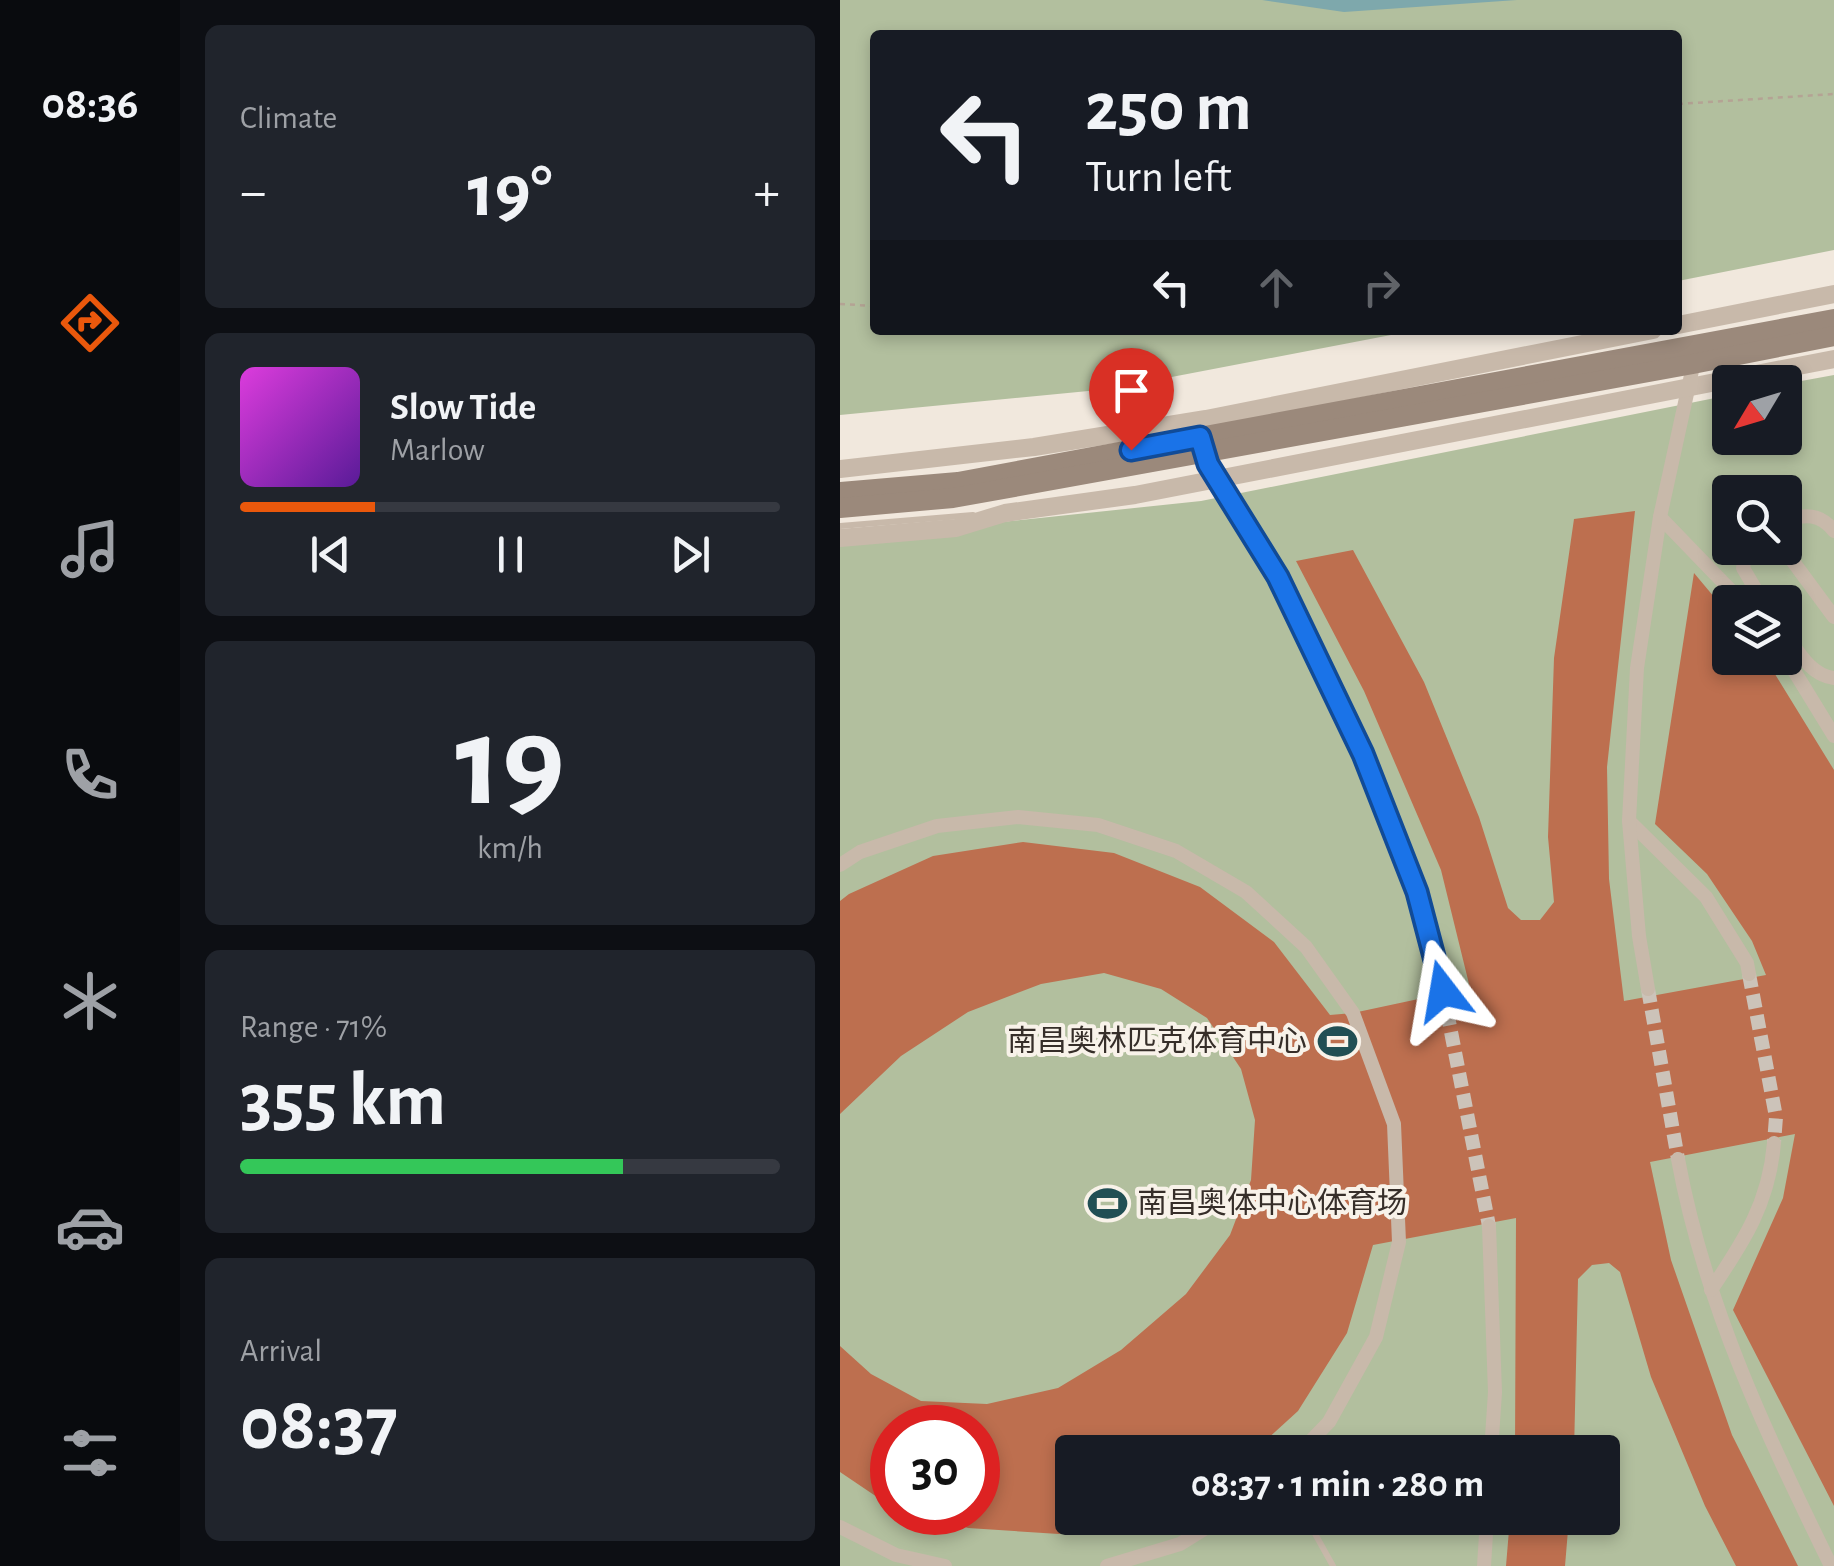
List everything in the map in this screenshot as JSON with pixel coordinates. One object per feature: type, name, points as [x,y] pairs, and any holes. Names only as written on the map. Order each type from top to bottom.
[{"type":"main road","points":[[1695,356],[1834,320]]},
{"type":"main road","points":[[840,492],[958,482],[1202,445],[1695,356],[1834,336]]},
{"type":"main road","points":[[840,508],[953,498],[1202,445]]},
{"type":"street","points":[[1682,324],[1834,294]]},
{"type":"street","points":[[840,470],[1034,448],[1206,419],[1627,335]]},
{"type":"street","points":[[1648,990],[1638,936],[1629,821],[1637,668],[1660,517],[1695,356]]},
{"type":"street","points":[[840,538],[956,528],[1005,513],[1135,495],[1834,359]]},
{"type":"street","points":[[1202,445],[1218,479],[1264,549],[1363,754],[1417,892],[1443,991]]},
{"type":"street","points":[[1802,515],[1824,520],[1834,531]]},
{"type":"street","points":[[1660,517],[1729,585]]},
{"type":"street","points":[[1796,565],[1834,617]]},
{"type":"street","points":[[1802,662],[1827,678],[1834,678]]},
{"type":"street","points":[[1801,675],[1834,736]]},
{"type":"street","points":[[840,865],[860,852],[937,826],[1018,817],[1098,825],[1176,850],[1246,892],[1306,946],[1353,1013],[1394,1124],[1399,1242],[1376,1336],[1329,1422],[1316,1435]]},
{"type":"street","points":[[1629,821],[1706,897],[1747,963],[1749,974]]},
{"type":"street","points":[[1710,1290],[1748,1235],[1772,1175],[1774,1142]]},
{"type":"street","points":[[1678,1160],[1710,1290],[1760,1420],[1830,1566]]},
{"type":"street","points":[[1489,1226],[1495,1392],[1492,1435]]},
{"type":"street","points":[[840,1527],[896,1555],[945,1566]]},
{"type":"street","points":[[1107,1566],[1180,1544],[1195,1535]]},
{"type":"street","points":[[1484,1566],[1486,1535]]},
{"type":"lane","points":[[840,526],[1005,513]]},
{"type":"lane","points":[[1316,1535],[1333,1566]]},
{"type":"path","points":[[1682,104],[1834,94]]},
{"type":"path","points":[[840,304],[870,306]]},
{"type":"green space","points":[[840,0],[1834,0],[1834,250],[1682,280],[1682,30],[870,30],[870,335],[1391,335],[1109,389],[840,415]]},
{"type":"green space","name":"南昌奥林匹克体育中心","points":[[1834,375],[1834,1566],[840,1566],[840,539],[1201,501],[1712,399],[1712,455],[1802,455],[1802,381]]},
{"type":"water","points":[[1262,0],[1517,0],[1344,12]]},
{"type":"building","points":[[1635,511],[1607,767],[1609,879],[1624,1001],[1766,975],[1752,941],[1707,874],[1655,824],[1694,573],[1712,594],[1712,675],[1775,675],[1834,770],[1834,1506],[1733,1310],[1783,1198],[1795,1134],[1650,1162],[1671,1260],[1732,1435],[1798,1566],[1736,1566],[1705,1506],[1651,1377],[1620,1272],[1609,1263],[1592,1265],[1578,1279],[1574,1435],[1515,1435],[1516,1218],[1373,1245],[1347,1333],[1298,1411],[1272,1435],[1055,1435],[1055,1534],[1000,1530],[1000,1405],[870,1405],[870,1492],[840,1472],[840,1346],[871,1374],[921,1401],[987,1404],[1058,1388],[1121,1350],[1186,1294],[1230,1235],[1251,1180],[1255,1120],[1241,1069],[1207,1018],[1161,989],[1104,973],[1041,984],[968,1012],[901,1056],[840,1114],[840,901],[933,856],[1023,842],[1114,853],[1200,887],[1274,942],[1330,1015],[1470,988],[1441,870],[1364,691],[1296,561],[1353,550],[1424,682],[1479,817],[1508,908],[1521,920],[1540,920],[1554,902],[1548,837],[1554,658],[1574,519]]},
{"type":"building","points":[[1509,1535],[1568,1535],[1565,1566],[1506,1566]]},
{"type":"tunnel","points":[[1749,974],[1776,1117],[1774,1143]]},
{"type":"tunnel","points":[[1648,989],[1678,1159]]},
{"type":"tunnel","points":[[1443,991],[1489,1226]]},
{"type":"place","name":"南昌奥林匹克体育中心","points":[[1337,1042]]},
{"type":"place","name":"南昌奥体中心体育场","points":[[1107,1204]]},
{"type":"route","points":[[1131,450],[1200,437],[1208,464],[1264,549],[1363,754],[1417,892],[1443,991]]}]
